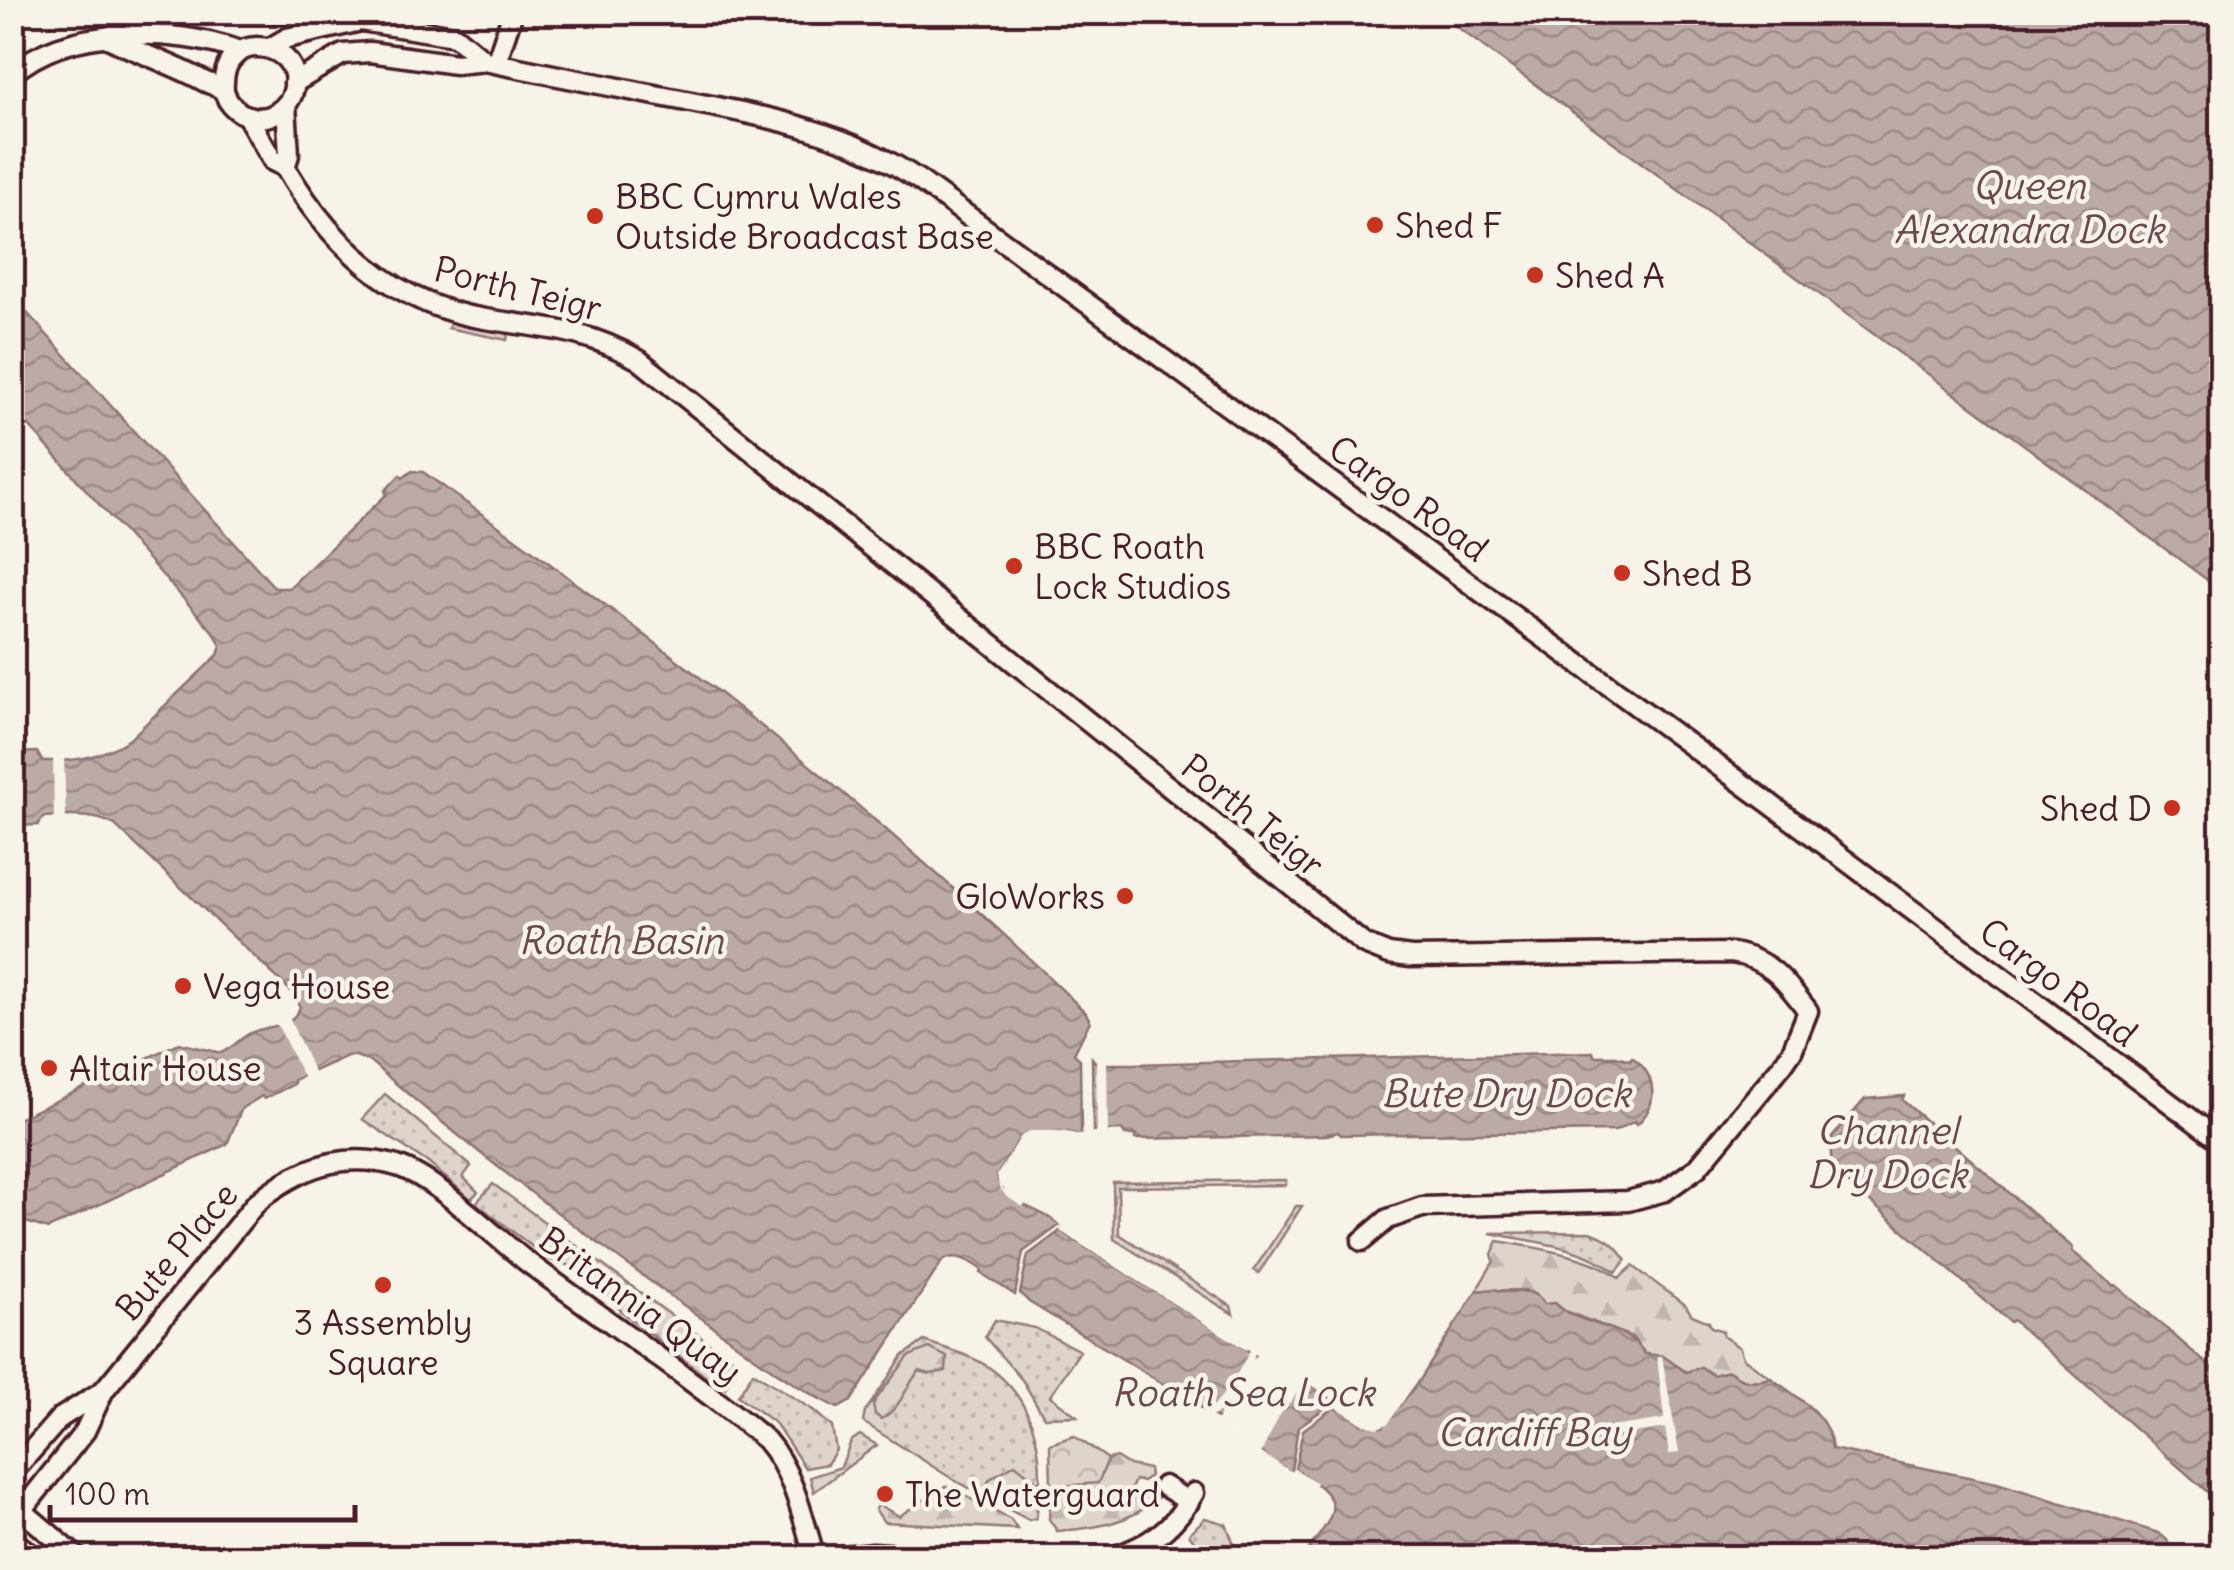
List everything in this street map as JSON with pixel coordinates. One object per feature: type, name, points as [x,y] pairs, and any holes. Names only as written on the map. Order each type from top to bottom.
[{"type":"street","points":[[490,62],[512,12]]},
{"type":"street","points":[[108,38],[130,22],[219,14],[304,13],[454,36],[490,62]]},
{"type":"street","points":[[270,48],[286,38],[361,21]]},
{"type":"street","points":[[12,74],[46,54],[108,38],[178,35],[240,51]]},
{"type":"street","points":[[108,38],[224,90]]},
{"type":"street","points":[[284,166],[289,155],[286,104],[294,83],[288,61],[270,48],[240,51],[226,68],[224,90],[228,101],[247,116],[264,118],[286,104]]},
{"type":"street","points":[[294,83],[342,54],[370,52],[456,64],[490,62]]},
{"type":"street","name":"Cargo Road","points":[[490,62],[772,118],[838,138],[902,168],[1758,794],[2222,1142]]},
{"type":"street","name":"Porth Teigr","points":[[247,116],[274,161],[284,166],[344,247],[366,268],[397,289],[456,313],[579,333],[613,345],[664,378],[1364,944],[1411,957],[1732,953],[1756,959],[1776,970],[1808,1011],[1783,1064],[1696,1168],[1665,1192],[1628,1201],[1422,1207],[1388,1220],[1362,1241]]},
{"type":"street","name":"Bute Place","points":[[16,1512],[85,1432],[104,1390],[256,1203],[283,1180],[328,1162],[368,1160]]},
{"type":"street","name":"Britannia Quay","points":[[368,1160],[399,1167],[424,1180],[766,1440],[777,1453],[790,1482],[815,1558]]},
{"type":"street","name":"Bute Place","points":[[12,1473],[60,1418],[104,1390]]},
{"type":"street","points":[[1110,1558],[1160,1537],[1192,1498],[1164,1486]]},
{"type":"street","points":[[16,1512],[78,1558]]},
{"type":"street","points":[[12,1540],[36,1558]]},
{"type":"street","points":[[824,1558],[873,1553],[951,1558]]},
{"type":"green space","points":[[451,322],[508,333],[507,340],[448,328]]},
{"type":"green space","points":[[385,1094],[471,1166],[463,1177],[478,1192],[471,1199],[427,1162],[362,1119]]},
{"type":"green space","points":[[1286,1180],[1286,1185],[1118,1187],[1119,1234],[1231,1306],[1233,1314],[1114,1239],[1113,1182]]},
{"type":"green space","points":[[493,1184],[710,1344],[702,1355],[722,1370],[732,1358],[740,1364],[725,1388],[621,1311],[605,1289],[574,1267],[548,1259],[476,1203]]},
{"type":"green space","points":[[1296,1206],[1302,1206],[1259,1273],[1254,1270]]},
{"type":"green space","points":[[1589,1232],[1610,1242],[1626,1260],[1616,1272],[1572,1250],[1490,1233]]},
{"type":"green space","points":[[1498,1241],[1579,1258],[1619,1278],[1633,1266],[1686,1306],[1692,1315],[1723,1331],[1723,1336],[1740,1348],[1743,1358],[1771,1378],[1754,1381],[1729,1371],[1713,1375],[1687,1372],[1664,1358],[1645,1354],[1632,1337],[1565,1311],[1555,1303],[1544,1305],[1525,1290],[1476,1291],[1494,1261],[1492,1254]]},
{"type":"green space","points":[[995,1320],[1035,1328],[1080,1351],[1050,1396],[1077,1416],[1044,1417],[1023,1381],[985,1337]]},
{"type":"green space","points":[[924,1341],[983,1363],[1019,1399],[1029,1417],[1039,1455],[1036,1518],[1029,1520],[954,1480],[863,1422],[865,1412],[903,1356]]},
{"type":"green space","points":[[929,1348],[947,1357],[946,1371],[919,1371],[898,1404],[881,1419],[873,1405],[877,1398],[909,1356]]},
{"type":"green space","points":[[753,1372],[813,1410],[832,1427],[836,1450],[827,1464],[805,1468],[776,1424],[738,1396]]},
{"type":"green space","points":[[860,1435],[877,1445],[814,1492],[810,1477],[841,1467],[851,1441]]},
{"type":"green space","points":[[1074,1436],[1108,1459],[1098,1483],[1051,1487],[1050,1444]]},
{"type":"green space","points":[[1116,1457],[1129,1465],[1149,1469],[1150,1476],[1143,1482],[1135,1480],[1128,1496],[1139,1502],[1148,1491],[1158,1497],[1124,1519],[1057,1531],[1049,1519],[1051,1487],[1098,1482],[1108,1459]]},
{"type":"green space","points":[[1015,1464],[1039,1483],[1036,1518],[1029,1520],[981,1495],[990,1479]]},
{"type":"green space","points":[[946,1486],[1011,1520],[1017,1529],[884,1522],[875,1509],[879,1505],[899,1516]]},
{"type":"green space","points":[[1205,1518],[1226,1524],[1239,1557],[1211,1557],[1204,1546],[1198,1546],[1189,1534]]},
{"type":"water","name":"Queen Alexandra Dock","points":[[1438,13],[2221,13],[2221,590]]},
{"type":"water","name":"Roath Basin","points":[[12,296],[275,588],[289,588],[387,494],[385,491],[400,475],[403,478],[412,471],[423,472],[596,598],[765,729],[929,867],[1086,1013],[1090,1021],[1074,1054],[1080,1059],[1081,1135],[1062,1131],[1021,1136],[997,1175],[1013,1199],[1060,1225],[1023,1252],[1015,1295],[968,1261],[954,1257],[943,1260],[851,1401],[838,1408],[776,1372],[639,1273],[484,1156],[371,1062],[356,1056],[347,1056],[294,1080],[294,1084],[242,1108],[227,1144],[48,1229],[13,1218],[13,1121],[179,1043],[221,1053],[253,1032],[292,1019],[300,1007],[293,993],[115,825],[71,816],[44,817],[38,825],[13,826],[13,753],[37,752],[42,761],[65,761],[119,745],[218,655],[221,646],[215,634],[13,408]]},
{"type":"water","name":"Bute Dry Dock","points":[[1593,1052],[1594,1056],[1630,1060],[1632,1057],[1646,1072],[1652,1098],[1637,1124],[1635,1121],[1615,1131],[1341,1135],[1338,1132],[1135,1139],[1135,1135],[1125,1135],[1122,1130],[1093,1131],[1092,1058],[1097,1064],[1133,1064]]},
{"type":"water","name":"Channel Dry Dock","points":[[1904,1096],[1902,1100],[2072,1251],[2221,1376],[2221,1504],[2013,1320],[2010,1322],[1832,1169],[1830,1140],[1865,1099]]},
{"type":"water","name":"Roath Sea Lock","points":[[1060,1231],[1297,1382],[1306,1382],[1335,1401],[1298,1427],[1291,1471],[1268,1459],[1254,1442],[1020,1293],[1028,1255]]},
{"type":"water","name":"Cardiff Bay","points":[[1476,1291],[1528,1292],[1544,1304],[1555,1303],[1576,1317],[1625,1335],[1645,1354],[1663,1356],[1686,1372],[1701,1367],[1713,1375],[1729,1371],[1749,1380],[1771,1378],[1818,1416],[1832,1449],[1997,1483],[2159,1533],[2167,1540],[2174,1557],[1303,1557],[1324,1529],[1332,1509],[1325,1491],[1295,1469],[1303,1430],[1336,1406],[1362,1424],[1383,1427],[1420,1380]]},
{"type":"pier","points":[[53,756],[64,756],[66,821],[54,822]]},
{"type":"pier","points":[[288,1015],[314,1073],[321,1074],[301,1083],[304,1079],[273,1023]]},
{"type":"pier","points":[[1096,1056],[1107,1059],[1108,1135],[1090,1135],[1097,1130]]},
{"type":"pier","points":[[1030,1131],[1086,1136],[1081,1140],[1061,1136],[1027,1138],[1003,1167],[1003,1189],[1022,1202],[1024,1199],[1047,1210],[1076,1236],[1248,1347],[1246,1350],[1060,1231],[1064,1227],[1045,1213],[1025,1203],[1023,1207],[1007,1197],[999,1187],[997,1175],[1021,1136]]},
{"type":"pier","points":[[1479,1286],[1388,1424],[1377,1428],[1363,1424],[1306,1382],[1280,1415],[1261,1453],[1291,1471],[1295,1469],[1316,1482],[1316,1486],[1258,1457],[1251,1447],[1216,1425],[1221,1410],[1208,1420],[1204,1418],[1232,1383],[1252,1347],[1256,1349],[1253,1360],[1261,1351],[1298,1377],[1305,1376],[1325,1386],[1340,1403],[1363,1418],[1383,1422],[1472,1288]]},
{"type":"pier","points":[[1662,1356],[1679,1453],[1669,1454],[1665,1428],[1594,1439],[1592,1430],[1664,1419],[1657,1357]]},
{"type":"place","name":"BBC Cymru Wales Outside Broadcast Base","points":[[595,216]]},
{"type":"place","name":"Shed F","points":[[1375,225]]},
{"type":"place","name":"Shed A","points":[[1535,275]]},
{"type":"place","name":"BBC Roath Lock Studios","points":[[1014,566]]},
{"type":"place","name":"Shed B","points":[[1622,573]]},
{"type":"place","name":"Shed D","points":[[2172,808]]},
{"type":"place","name":"GloWorks","points":[[1125,896]]},
{"type":"place","name":"Vega House","points":[[183,986]]},
{"type":"place","name":"Altair House","points":[[49,1068]]},
{"type":"place","name":"3 Assembly Square","points":[[383,1285]]},
{"type":"place","name":"The Waterguard","points":[[885,1494]]}]
